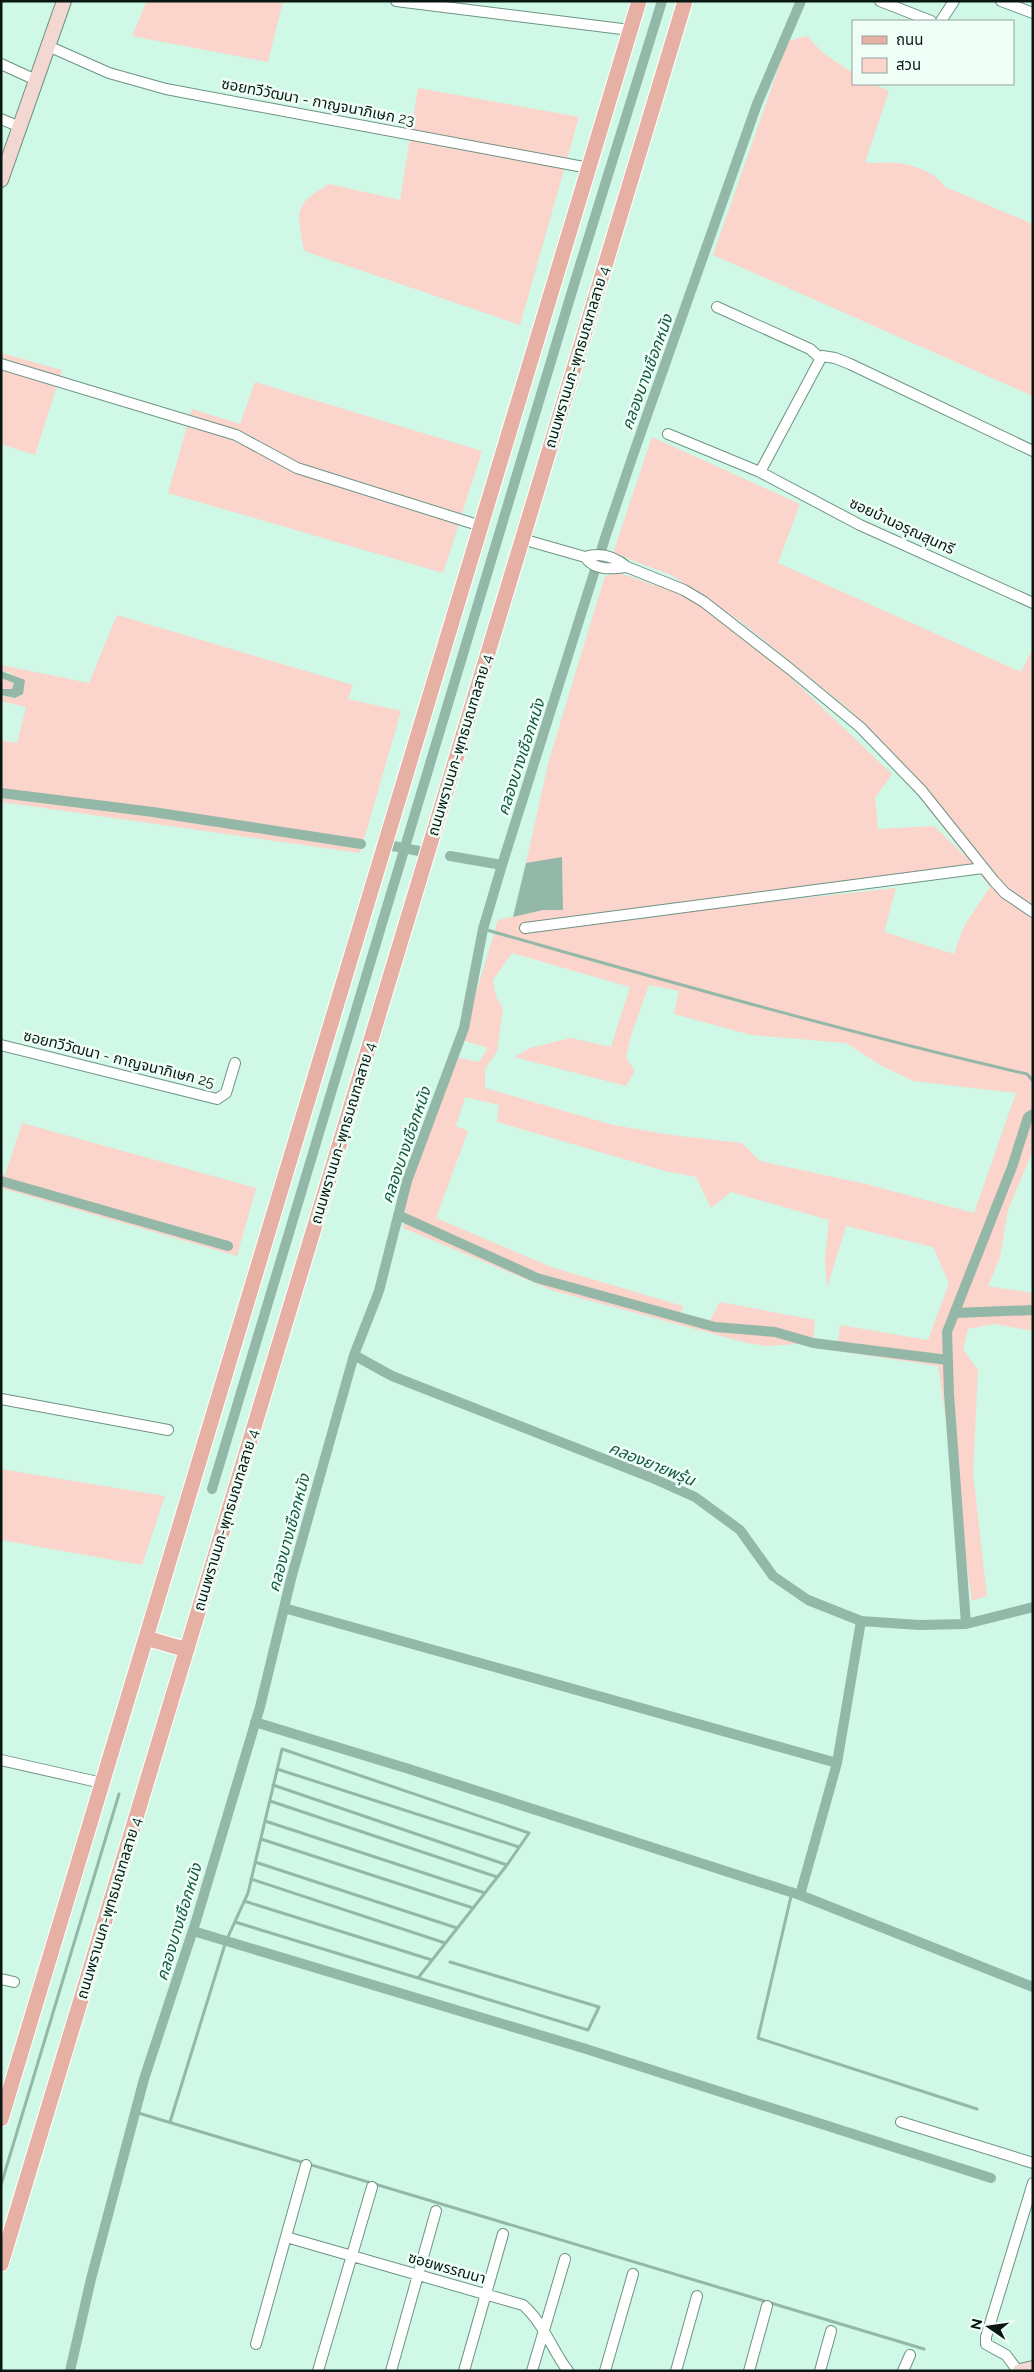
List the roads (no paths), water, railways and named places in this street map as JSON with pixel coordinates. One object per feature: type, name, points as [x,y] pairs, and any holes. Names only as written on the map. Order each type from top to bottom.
[{"type":"main road","points":[[1,2120],[639,1]]},
{"type":"main road","name":"ถนนพรานนก-พุทธมณฑลสาย 4","points":[[1,2264],[685,1]]},
{"type":"main road","points":[[146,1638],[187,1650]]},
{"type":"street","points":[[1,180],[6,154],[20,127],[64,1]]},
{"type":"street","points":[[396,1],[630,30]]},
{"type":"street","points":[[880,1],[928,20]]},
{"type":"street","points":[[942,20],[954,1]]},
{"type":"street","points":[[1001,1],[1033,13]]},
{"type":"street","name":"ซอยทวีวัฒนา - กาญจนาภิเษก 23","points":[[48,46],[109,73],[166,89],[589,168]]},
{"type":"street","points":[[1,64],[36,80]]},
{"type":"street","points":[[1,119],[20,127]]},
{"type":"street","points":[[717,307],[810,349],[820,358]]},
{"type":"street","points":[[820,358],[830,356],[850,364],[1033,451]]},
{"type":"street","points":[[760,472],[820,358]]},
{"type":"street","points":[[1,364],[236,435],[297,468],[481,526]]},
{"type":"street","name":"ซอยบ้านอรุณสุนทรี","points":[[668,434],[760,472],[860,525],[1033,604]]},
{"type":"street","points":[[522,539],[588,558],[600,568],[621,565],[684,590],[704,602],[860,727],[922,792],[1005,893],[1033,912]]},
{"type":"street","points":[[525,928],[983,868]]},
{"type":"street","name":"ซอยทวีวัฒนา - กาญจนาภิเษก 25","points":[[1,1045],[217,1099],[226,1093],[234,1063]]},
{"type":"street","points":[[1,1399],[168,1430]]},
{"type":"street","points":[[1,1760],[102,1783]]},
{"type":"street","points":[[1,1979],[14,1982]]},
{"type":"street","points":[[901,2122],[1033,2162]]},
{"type":"street","points":[[256,2344],[306,2166]]},
{"type":"street","points":[[1033,2183],[986,2337],[986,2344],[1006,2355],[1019,2371],[1033,2368]]},
{"type":"street","points":[[318,2371],[372,2187]]},
{"type":"street","points":[[391,2371],[436,2211]]},
{"type":"street","points":[[464,2371],[503,2234]]},
{"type":"street","name":"ซอยพรรณนา","points":[[286,2237],[523,2305],[535,2315],[568,2371]]},
{"type":"street","points":[[532,2371],[565,2259]]},
{"type":"street","points":[[605,2371],[633,2274]]},
{"type":"street","points":[[676,2371],[698,2296]]},
{"type":"street","points":[[749,2371],[767,2306]]},
{"type":"street","points":[[820,2371],[831,2331]]},
{"type":"street","points":[[903,2371],[910,2355]]},
{"type":"waterway","points":[[212,1489],[576,278],[662,1]]},
{"type":"waterway","name":"คลองบางเชือกหนัง","points":[[70,2371],[91,2279],[144,2079],[196,1921],[260,1707],[291,1579],[354,1355],[379,1291],[407,1181],[464,1028],[483,929],[502,865],[633,455],[757,104],[801,1]]},
{"type":"waterway","points":[[1,793],[153,812],[361,844]]},
{"type":"waterway","points":[[393,846],[419,851]]},
{"type":"waterway","points":[[450,856],[502,865]]},
{"type":"waterway","points":[[483,929],[822,1023],[1027,1074],[1033,1081]]},
{"type":"waterway","points":[[966,1624],[949,1394],[947,1332],[1012,1167],[1028,1117],[1033,1114]]},
{"type":"waterway","points":[[1,1181],[228,1246]]},
{"type":"waterway","points":[[398,1215],[537,1278],[715,1327],[775,1332],[813,1343],[948,1360]]},
{"type":"waterway","points":[[955,1313],[1033,1310]]},
{"type":"waterway","name":"คลองยายพรุ้น","points":[[354,1355],[392,1376],[650,1477],[695,1497],[740,1530],[773,1576],[808,1600],[861,1621],[919,1625],[966,1624],[1033,1607]]},
{"type":"waterway","points":[[284,1608],[837,1763]]},
{"type":"waterway","points":[[800,1895],[837,1763],[861,1621]]},
{"type":"waterway","points":[[255,1722],[409,1769],[800,1895],[1033,1987]]},
{"type":"waterway","points":[[170,2122],[226,1941],[248,1893],[282,1749],[529,1833],[507,1865],[418,1978],[235,1922]]},
{"type":"waterway","points":[[277,1769],[519,1847]]},
{"type":"waterway","points":[[273,1785],[507,1865]]},
{"type":"waterway","points":[[1,2185],[119,1794]]},
{"type":"waterway","points":[[270,1801],[497,1877]]},
{"type":"waterway","points":[[265,1821],[485,1893]]},
{"type":"waterway","points":[[261,1839],[473,1908]]},
{"type":"waterway","points":[[255,1862],[457,1928]]},
{"type":"waterway","points":[[251,1879],[445,1943]]},
{"type":"waterway","points":[[792,1892],[758,2038],[977,2109]]},
{"type":"waterway","points":[[244,1901],[432,1960]]},
{"type":"waterway","points":[[193,1931],[583,2048],[991,2178]]},
{"type":"waterway","points":[[418,1978],[588,2030],[599,2007],[450,1962]]},
{"type":"waterway","points":[[135,2112],[924,2349]]}]
